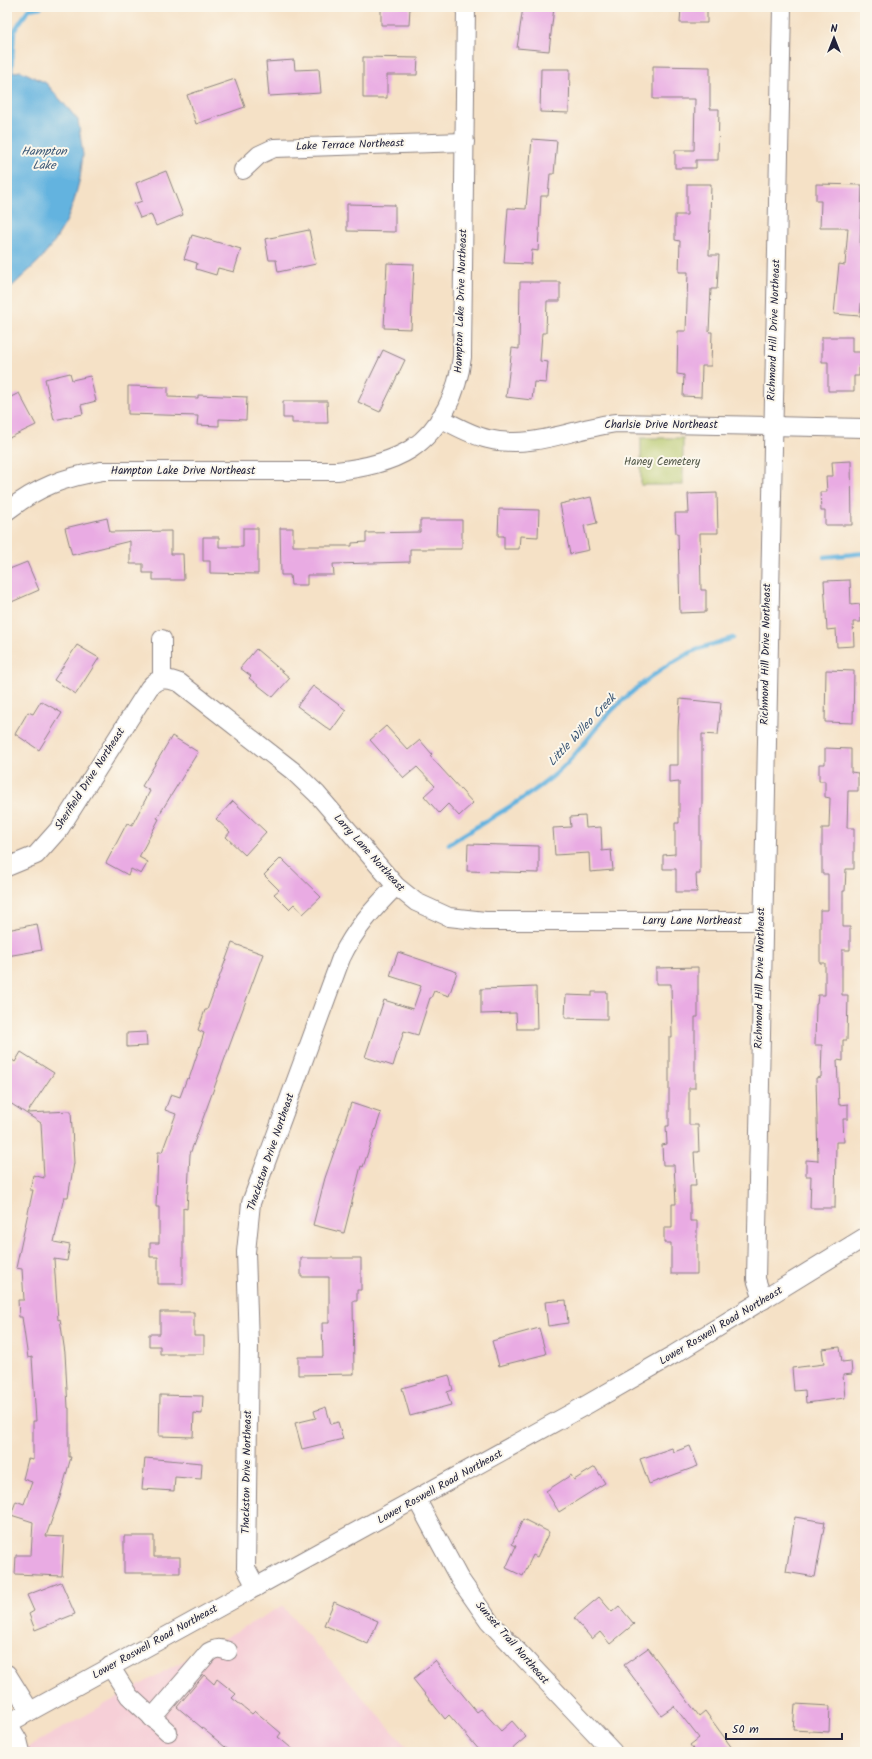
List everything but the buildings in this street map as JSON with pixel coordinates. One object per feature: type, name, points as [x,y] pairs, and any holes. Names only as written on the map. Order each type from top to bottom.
[{"type":"street","name":"Hampton Lake Drive Northeast","points":[[7,511],[37,490],[55,482],[78,475],[102,471],[337,471],[362,468],[387,460],[410,449],[429,433],[440,418],[459,377],[462,357],[466,7]]},
{"type":"street","name":"Richmond Hill Drive Northeast","points":[[763,1300],[756,1279],[761,921],[771,425],[782,7]]},
{"type":"street","name":"Lake Terrace Northeast","points":[[243,170],[258,155],[274,148],[465,142]]},
{"type":"street","name":"Charlsie Drive Northeast","points":[[440,418],[471,434],[506,442],[526,442],[595,425],[616,423],[865,428]]},
{"type":"street","points":[[162,639],[162,679]]},
{"type":"street","name":"Larry Lane Northeast","points":[[162,679],[171,679],[180,684],[293,771],[317,794],[396,886],[416,902],[437,913],[467,920],[761,921]]},
{"type":"street","name":"Sherifield Drive Northeast","points":[[7,867],[36,855],[60,828],[149,688],[154,682],[162,679]]},
{"type":"street","name":"Thackston Drive Northeast","points":[[256,1587],[246,1568],[249,1352],[246,1252],[251,1204],[341,958],[351,938],[364,919],[396,886]]},
{"type":"street","name":"Lower Roswell Road Northeast","points":[[7,1724],[110,1666],[417,1500],[595,1401],[865,1237]]},
{"type":"street","name":"Sunset Trail Northeast","points":[[417,1500],[459,1578],[489,1621],[614,1752]]},
{"type":"street","points":[[152,1718],[209,1652],[215,1648],[221,1648],[228,1651]]},
{"type":"street","points":[[110,1666],[129,1696],[168,1732]]},
{"type":"street","points":[[7,1674],[30,1711]]},
{"type":"street","points":[[7,1724],[18,1740],[21,1752]]},
{"type":"shaded area","points":[[282,1606],[411,1752],[19,1752]]},
{"type":"green space","name":"Haney Cemetery","points":[[641,438],[683,438],[683,485],[641,485]]},
{"type":"water","name":"Hampton Lake","points":[[21,71],[46,83],[78,120],[83,155],[80,178],[74,201],[66,222],[54,242],[40,260],[7,291],[7,73]]},
{"type":"waterway","points":[[11,72],[14,31],[29,9],[41,7]]},
{"type":"waterway","name":"Little Willeo Creek","points":[[824,557],[865,553]]},
{"type":"waterway","name":"Little Willeo Creek","points":[[449,844],[519,801],[546,782],[571,760],[598,726],[623,700],[659,671],[696,650],[733,638]]}]
